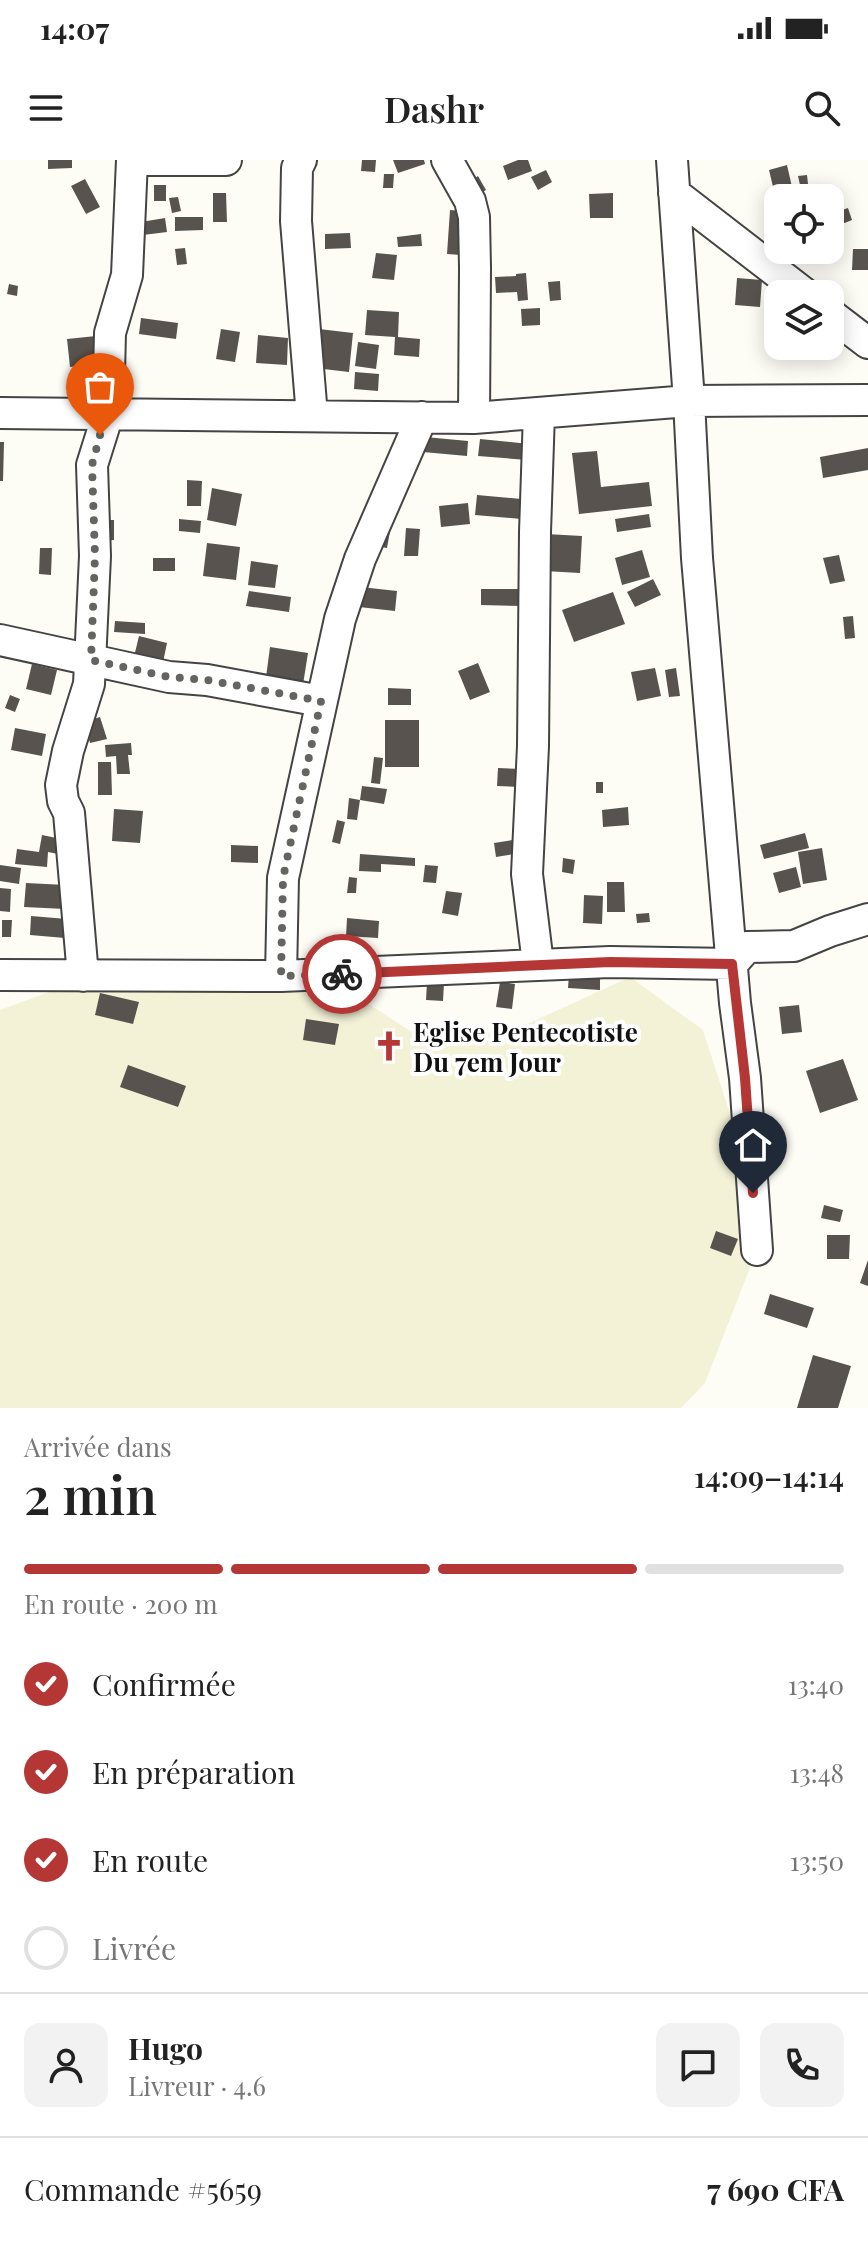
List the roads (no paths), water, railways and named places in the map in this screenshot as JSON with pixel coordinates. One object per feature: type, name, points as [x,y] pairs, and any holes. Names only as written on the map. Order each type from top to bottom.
[{"type":"street","points":[[83,976],[69,813],[63,801],[61,785],[89,684],[95,556],[92,465],[108,414],[110,333],[127,275],[132,160],[226,160]]},
{"type":"street","points":[[447,160],[470,201],[474,217],[474,418]]},
{"type":"street","points":[[672,160],[697,558],[732,964],[745,1078],[757,1250]]},
{"type":"street","points":[[297,163],[296,221],[312,416]]},
{"type":"street","points":[[674,193],[787,280]]},
{"type":"street","points":[[844,325],[868,343]]},
{"type":"street","points":[[0,413],[474,418],[689,401],[868,400]]},
{"type":"street","points":[[538,964],[527,874],[533,746],[539,413]]},
{"type":"street","points":[[281,976],[283,878],[340,619],[360,559],[422,417]]},
{"type":"street","points":[[0,640],[169,677],[207,680],[321,701]]},
{"type":"street","points":[[0,975],[281,976],[610,962],[732,964],[747,947],[794,946],[868,919]]},
{"type":"place","name":"Eglise Pentecotiste Du 7em Jour","points":[[389,1046]]}]
